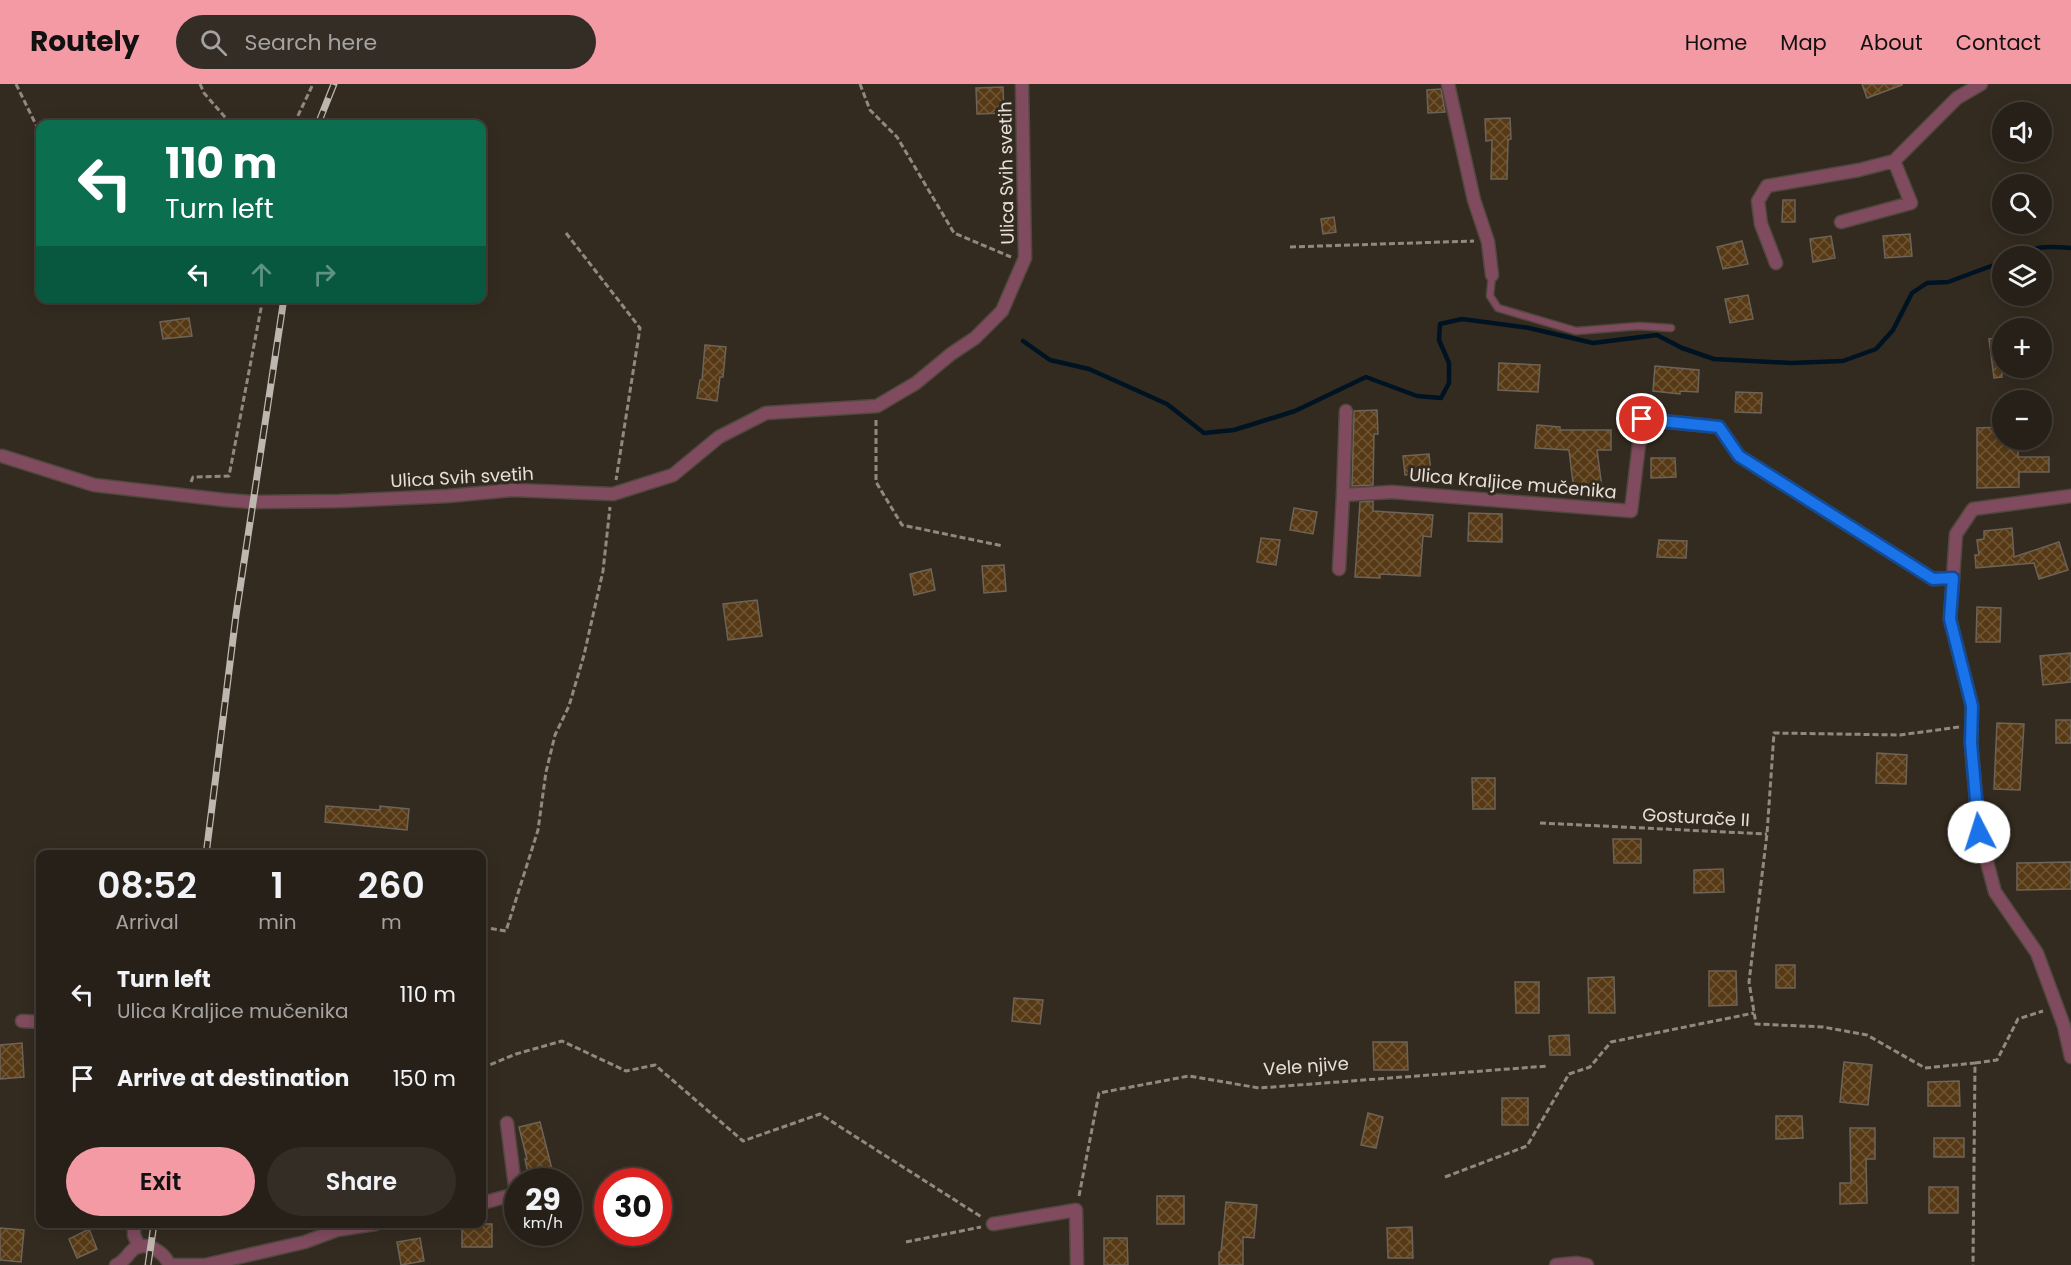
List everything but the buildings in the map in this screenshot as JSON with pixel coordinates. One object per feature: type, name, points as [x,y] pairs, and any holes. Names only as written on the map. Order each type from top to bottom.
[{"type":"street","name":"Ulica Svih svetih","points":[[2,456],[94,485],[183,497],[252,502],[448,496],[513,490],[614,494],[673,475],[719,437],[766,413],[877,406],[916,383],[951,354],[975,338],[1002,311],[1025,258],[1022,84]]},
{"type":"street","points":[[1448,84],[1474,200],[1488,242],[1492,275]]},
{"type":"street","points":[[1776,263],[1761,224],[1758,201],[1767,186],[1859,170],[1894,161],[1957,98],[1981,84]]},
{"type":"street","points":[[1841,222],[1911,203],[1894,161]]},
{"type":"street","points":[[1339,569],[1346,411]]},
{"type":"street","name":"Ulica Kraljice mučenika","points":[[1342,495],[1392,492],[1631,511],[1642,419],[1719,427],[1739,456],[1807,500],[1933,579],[1953,578]]},
{"type":"street","points":[[2071,496],[2057,500],[1973,509],[1956,534],[1950,619],[1972,706],[1971,743],[1979,832],[1995,892],[2037,953],[2056,1005],[2071,1057]]},
{"type":"street","points":[[22,1021],[36,1022]]},
{"type":"street","points":[[486,1202],[516,1194],[507,1123]]},
{"type":"street","points":[[993,1224],[1076,1210],[1077,1265]]},
{"type":"street","points":[[134,1228],[134,1235],[139,1246]]},
{"type":"street","points":[[116,1265],[122,1263],[139,1246],[158,1250],[169,1264],[205,1265],[305,1242],[337,1230],[350,1228]]},
{"type":"street","points":[[1556,1265],[1577,1263],[1587,1265]]},
{"type":"lane","points":[[1492,275],[1490,296],[1498,308],[1520,315],[1576,331],[1639,326],[1671,328]]},
{"type":"path","points":[[16,84],[36,125]]},
{"type":"path","points":[[200,84],[204,93],[228,120]]},
{"type":"path","points":[[296,120],[313,84]]},
{"type":"path","points":[[860,84],[870,110],[897,137],[954,233],[1011,257],[1025,258]]},
{"type":"path","points":[[486,928],[506,931],[538,830],[548,762],[555,735],[569,706],[584,655],[603,571],[609,512],[614,494],[640,328],[566,233]]},
{"type":"path","points":[[1290,247],[1488,242]]},
{"type":"path","points":[[183,497],[193,477],[229,476],[262,303]]},
{"type":"path","points":[[877,406],[876,482],[902,525],[1003,546]]},
{"type":"path","name":"Gosturače II","points":[[1540,824],[1767,834],[1774,733],[1900,735],[1972,726]]},
{"type":"path","points":[[1767,834],[1749,982],[1756,1024],[1823,1027],[1867,1035],[1924,1068],[1997,1060],[2018,1019],[2056,1005]]},
{"type":"path","points":[[1445,1177],[1527,1146],[1569,1074],[1590,1067],[1611,1042],[1754,1013]]},
{"type":"path","points":[[486,1066],[516,1054],[562,1041],[626,1071],[655,1065],[743,1141],[820,1114],[993,1224]]},
{"type":"path","points":[[1973,1265],[1975,1063]]},
{"type":"path","name":"Vele njive","points":[[1076,1210],[1099,1093],[1189,1076],[1258,1088],[1548,1066]]},
{"type":"path","points":[[906,1242],[993,1224]]},
{"type":"waterway","points":[[2052,247],[2071,248]]},
{"type":"waterway","points":[[1023,341],[1050,360],[1089,369],[1167,404],[1204,433],[1234,430],[1295,411],[1366,377],[1417,396],[1441,398],[1449,383],[1449,363],[1439,340],[1440,324],[1462,319],[1529,328],[1593,343],[1657,335],[1682,348],[1714,359],[1791,363],[1843,361],[1876,349],[1893,330],[1912,293],[1927,283],[1948,282],[1992,266]]},
{"type":"railway","points":[[320,120],[334,84]]},
{"type":"railway","points":[[207,850],[236,615],[283,303]]},
{"type":"railway","points":[[148,1265],[153,1228]]},
{"type":"route","points":[[1642,419],[1719,427],[1739,456],[1807,500],[1933,579],[1953,578],[1950,619],[1972,706],[1971,743],[1979,832]]}]
